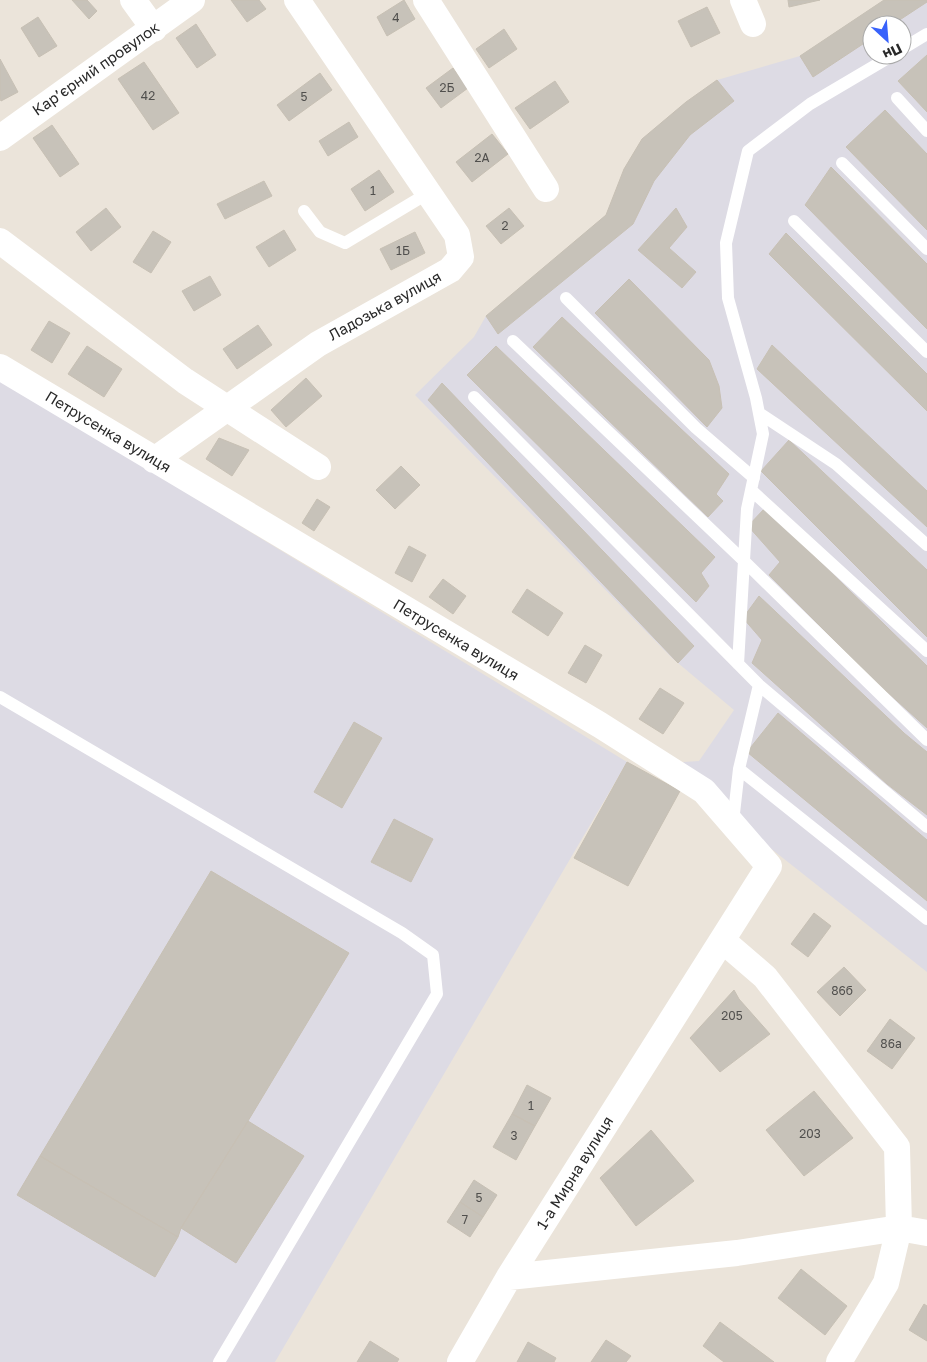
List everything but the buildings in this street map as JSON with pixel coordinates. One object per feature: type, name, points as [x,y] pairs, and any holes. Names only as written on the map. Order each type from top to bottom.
[{"type":"street","points":[[133,0],[154,29]]},
{"type":"street","name":"Кар’єрний провулок","points":[[0,138],[192,0]]},
{"type":"street","name":"Ладозька вулиця","points":[[154,460],[318,344],[450,270],[461,257],[457,235],[430,192],[297,0]]},
{"type":"street","points":[[426,0],[546,189]]},
{"type":"street","points":[[743,0],[752,24]]},
{"type":"street","points":[[0,241],[185,381],[318,467]]},
{"type":"street","name":"Петрусенка вулиця","points":[[0,366],[154,460],[600,725],[704,791],[769,866],[693,986]]},
{"type":"street","points":[[722,940],[765,977],[897,1147],[899,1228],[886,1283],[839,1362]]},
{"type":"street","name":"1-а Мирна вулиця","points":[[460,1362],[509,1277],[693,986]]},
{"type":"street","points":[[509,1277],[737,1253],[899,1228],[927,1233]]},
{"type":"lane","points":[[912,43],[927,34]]},
{"type":"lane","points":[[738,664],[743,560],[752,484],[762,434],[759,413],[728,298],[726,242],[748,151],[810,104],[876,65]]},
{"type":"lane","points":[[897,98],[927,131]]},
{"type":"lane","points":[[842,163],[927,250]]},
{"type":"lane","points":[[304,211],[320,232],[346,243],[430,192]]},
{"type":"lane","points":[[794,221],[927,352]]},
{"type":"lane","points":[[566,298],[752,484],[927,651]]},
{"type":"lane","points":[[513,341],[743,560],[927,740]]},
{"type":"lane","points":[[474,397],[759,685],[927,827]]},
{"type":"lane","points":[[759,413],[836,464],[927,545]]},
{"type":"lane","points":[[733,825],[739,769],[759,685]]},
{"type":"lane","points":[[0,697],[402,933],[433,955],[437,994],[219,1362]]},
{"type":"lane","points":[[739,769],[927,919]]},
{"type":"shaded area","points":[[884,0],[927,0],[927,972],[755,836],[683,762],[699,761],[734,710],[672,658],[415,395],[474,337],[486,316],[606,215],[621,179],[642,139],[686,102],[717,80],[800,56]]},
{"type":"shaded area","points":[[0,379],[627,762],[275,1362],[0,1362]]}]
